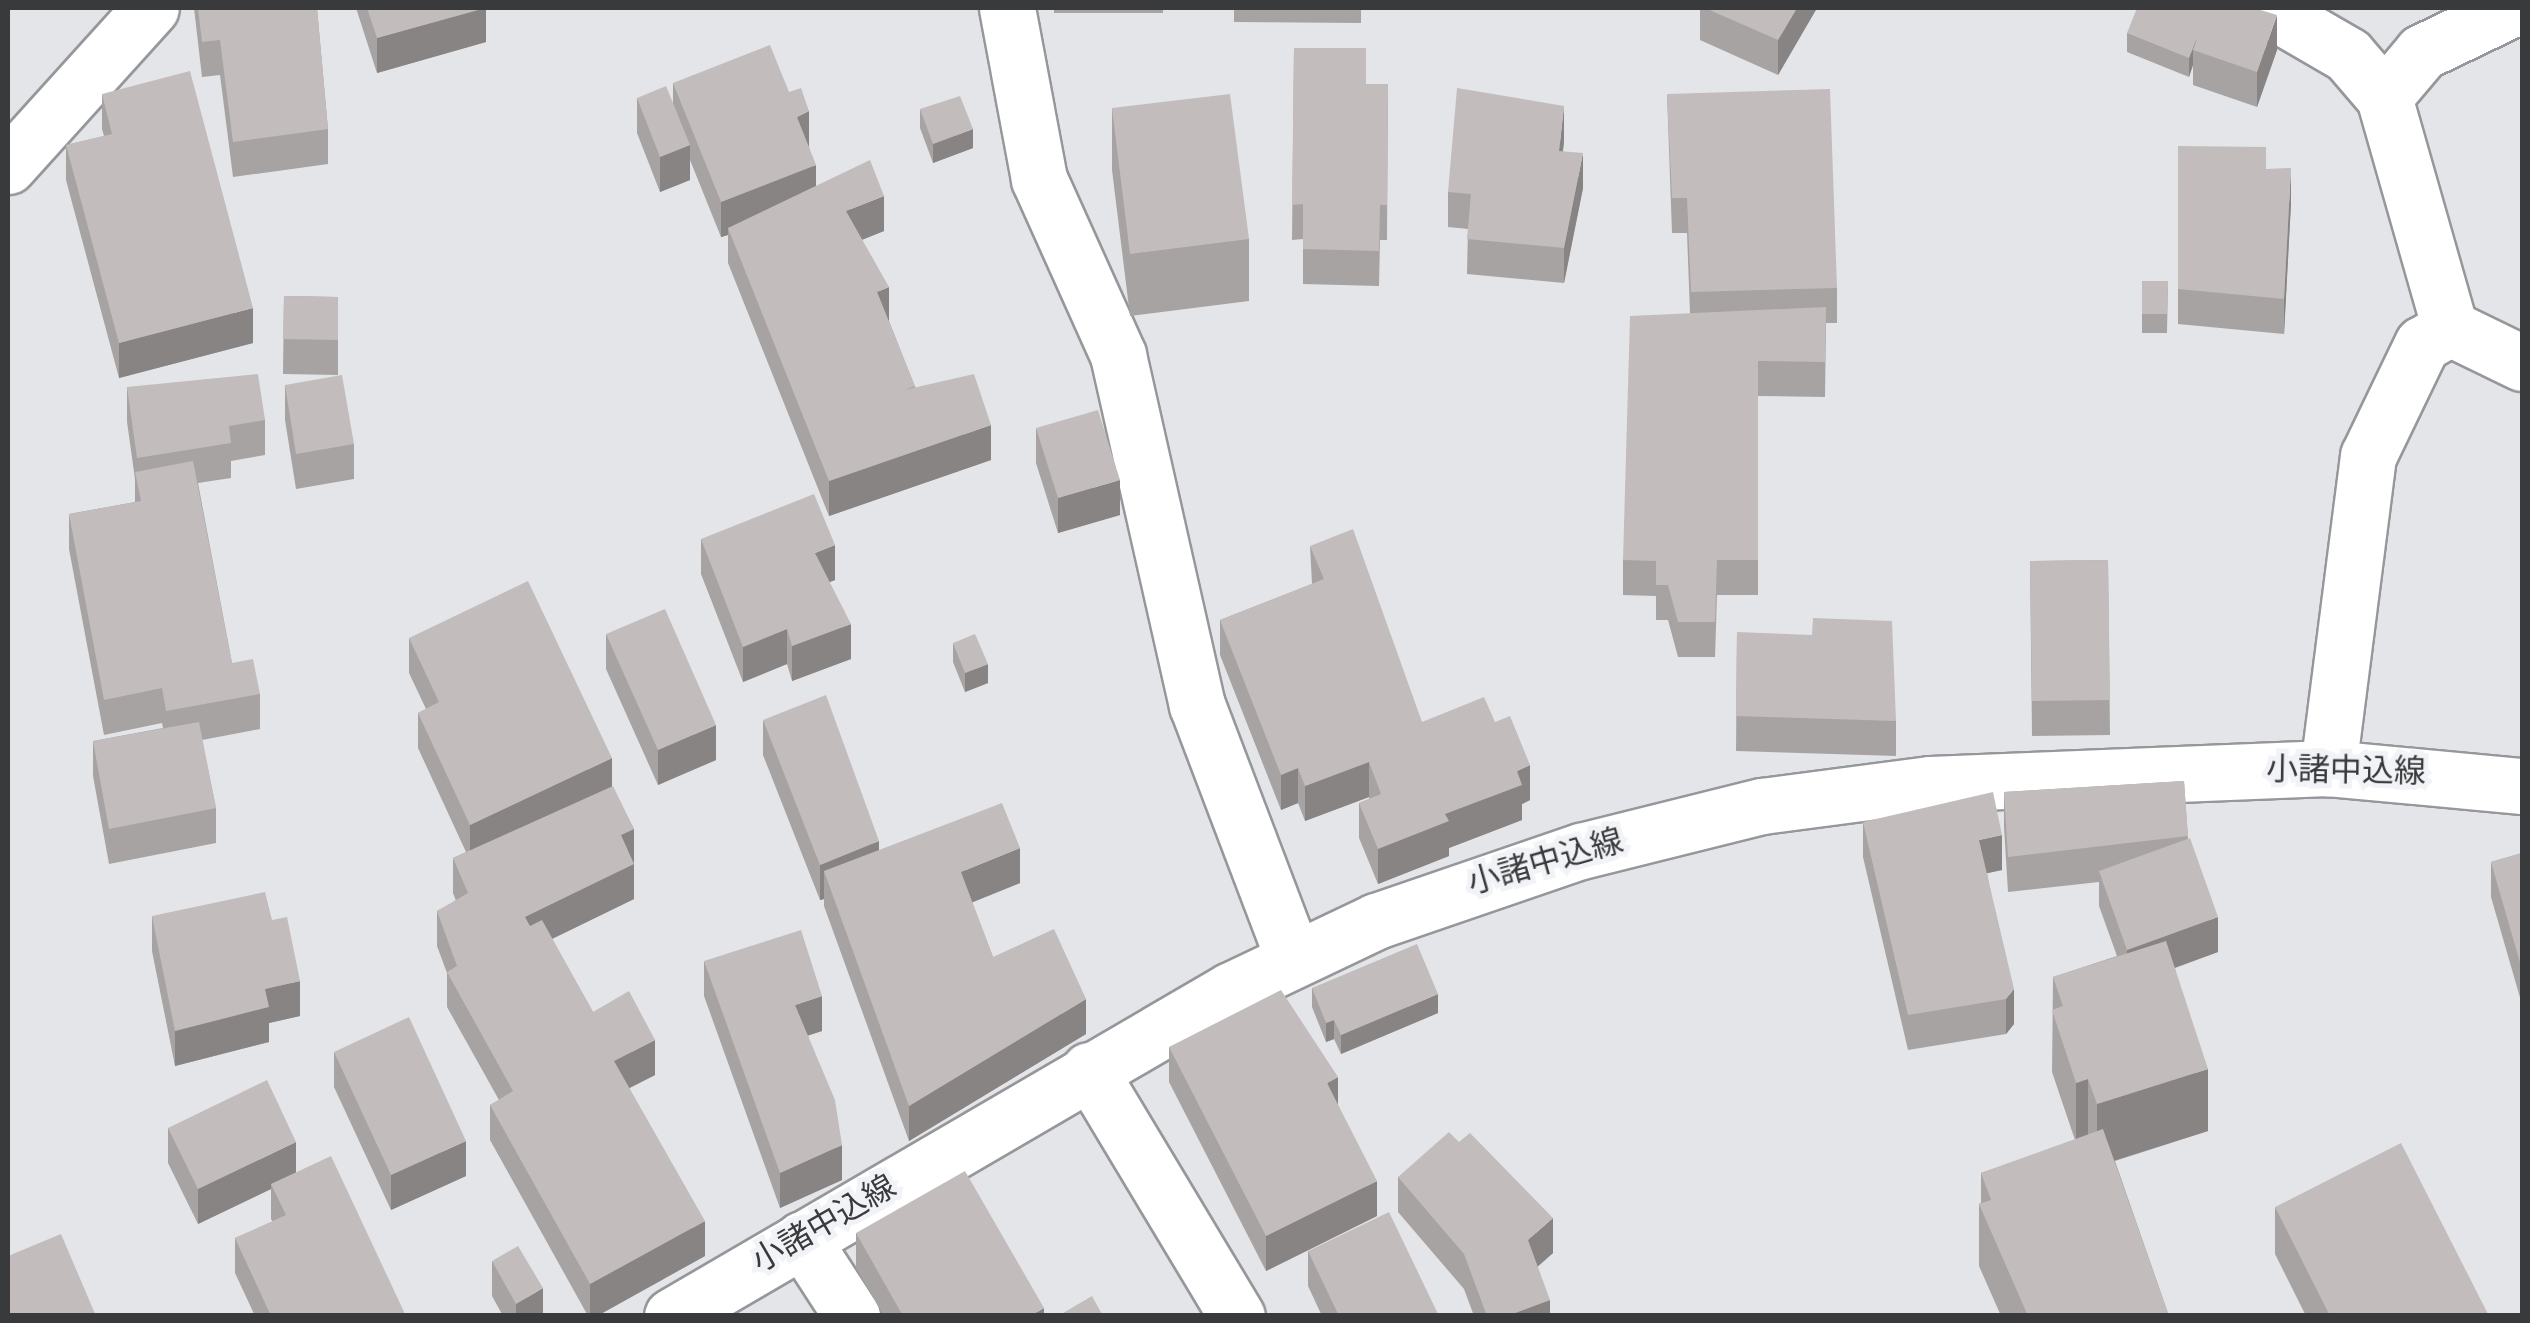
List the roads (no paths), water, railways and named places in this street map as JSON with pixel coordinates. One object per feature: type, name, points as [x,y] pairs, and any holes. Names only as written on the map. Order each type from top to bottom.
[{"type":"main road","points":[[8,166],[151,8]]},
{"type":"main road","points":[[1007,8],[1039,179],[1118,356],[1197,706],[1292,958]]},
{"type":"main road","points":[[2267,8],[2348,54],[2384,97],[2450,328],[2522,363]]},
{"type":"main road","points":[[2384,97],[2422,52],[2514,8]]},
{"type":"main road","points":[[2328,768],[2368,456],[2422,344],[2450,328]]},
{"type":"main road","name":"小諸中込線","points":[[672,1316],[1089,1070],[1292,958],[1454,890],[1762,806],[1930,784],[2328,768],[2522,786]]},
{"type":"main road","points":[[1089,1070],[1237,1316]]},
{"type":"main road","points":[[802,1239],[852,1316]]}]
